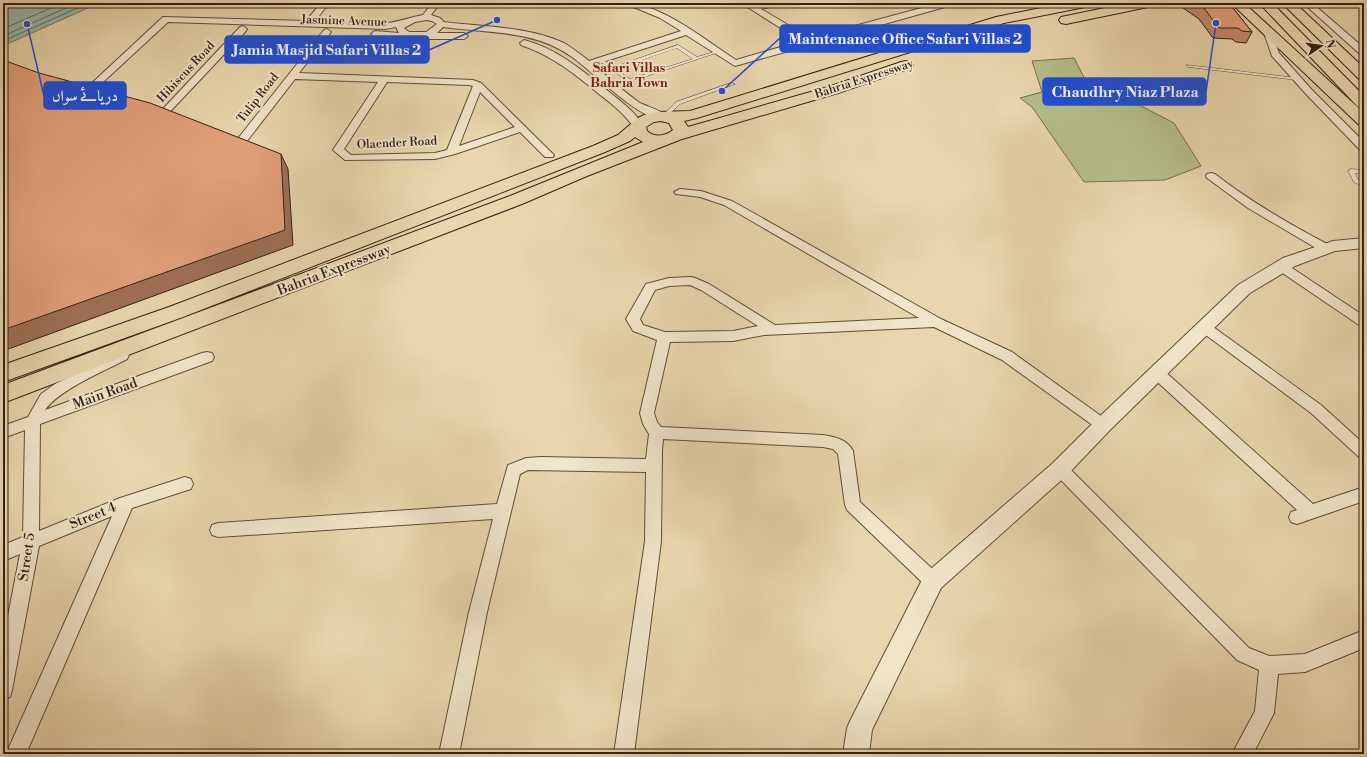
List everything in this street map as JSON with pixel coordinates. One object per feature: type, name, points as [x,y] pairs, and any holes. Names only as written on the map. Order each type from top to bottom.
[{"type":"main road","name":"Bahria Expressway","points":[[3,374],[176,312],[591,152],[624,138],[645,120],[692,115],[1001,20],[1085,3]]},
{"type":"main road","points":[[1021,30],[1148,3]]},
{"type":"main road","points":[[1237,3],[1364,120]]},
{"type":"main road","points":[[1265,3],[1364,105]]},
{"type":"main road","points":[[1288,3],[1364,76]]},
{"type":"main road","name":"Bahria Expressway","points":[[3,394],[150,340],[516,200],[581,172],[669,138],[833,90],[919,61]]},
{"type":"main road","points":[[638,126],[638,131],[641,135],[655,140],[669,138],[679,133],[680,126],[674,120],[663,117]]},
{"type":"street","points":[[308,24],[325,3]]},
{"type":"street","points":[[436,3],[426,18],[438,20],[441,24],[533,36],[558,44],[588,64],[635,105],[663,117]]},
{"type":"street","points":[[628,3],[663,16],[735,63],[808,41],[949,3]]},
{"type":"street","points":[[745,3],[808,41]]},
{"type":"street","points":[[755,8],[774,3]]},
{"type":"street","points":[[1307,3],[1364,53]]},
{"type":"street","name":"Jasmine Avenue","points":[[157,26],[166,19],[385,26],[403,24],[411,20],[426,18]]},
{"type":"street","points":[[403,24],[400,28],[403,33],[410,36]]},
{"type":"street","points":[[421,36],[439,29],[441,24]]},
{"type":"street","points":[[84,95],[157,26]]},
{"type":"street","name":"Jasmine Avenue","points":[[157,26],[421,36]]},
{"type":"street","name":"Hibiscus Road","points":[[163,114],[243,29]]},
{"type":"street","name":"Tulip Road","points":[[240,143],[327,32]]},
{"type":"street","points":[[588,64],[686,32]]},
{"type":"street","points":[[1268,33],[1275,54],[1297,79],[1364,148]]},
{"type":"street","points":[[421,36],[435,35],[494,38],[524,43],[540,48],[577,70],[624,109],[636,121],[638,126]]},
{"type":"street","points":[[292,76],[470,82],[478,85],[549,154]]},
{"type":"street","name":"Olaender Road","points":[[384,79],[338,150],[349,158],[435,156],[451,152],[478,85]]},
{"type":"street","points":[[451,152],[522,128]]},
{"type":"street","points":[[1211,176],[1231,193],[1266,216],[1325,248]]},
{"type":"street","points":[[680,192],[701,194],[728,203],[936,322],[1007,356],[1103,425]]},
{"type":"street","points":[[856,754],[860,728],[933,581],[1060,469],[1103,425],[1244,288],[1282,267],[1325,248],[1364,243]]},
{"type":"street","points":[[1282,267],[1364,322]]},
{"type":"street","points":[[774,330],[704,287],[691,281],[669,282],[650,287],[633,319],[634,324],[638,328],[664,337],[733,336],[774,330],[936,322]]},
{"type":"street","points":[[1204,327],[1316,409],[1364,453]]},
{"type":"street","points":[[624,754],[653,541],[653,466],[657,433],[650,424],[647,413],[664,337]]},
{"type":"street","points":[[33,421],[46,398],[150,340]]},
{"type":"street","name":"Main Road","points":[[3,432],[208,357]]},
{"type":"street","points":[[1157,373],[1304,515],[1364,494]]},
{"type":"street","name":"Street 5","points":[[3,690],[31,542],[33,421]]},
{"type":"street","points":[[657,433],[816,441],[837,444],[845,450],[853,504],[933,581]]},
{"type":"street","points":[[449,754],[478,612],[513,470],[526,464],[653,466]]},
{"type":"street","points":[[1060,469],[1243,654],[1269,665],[1305,663],[1364,639]]},
{"type":"street","name":"Street 4","points":[[3,553],[126,503],[185,484]]},
{"type":"street","points":[[16,754],[126,503]]},
{"type":"street","points":[[218,530],[503,511]]},
{"type":"street","points":[[1242,754],[1264,713],[1269,665]]},
{"type":"lane","points":[[660,41],[670,49]]},
{"type":"lane","points":[[614,68],[678,46],[696,59]]},
{"type":"lane","points":[[632,50],[644,58]]},
{"type":"lane","points":[[600,60],[614,68],[629,81],[717,52]]},
{"type":"lane","points":[[1189,66],[1297,79]]},
{"type":"lane","points":[[663,117],[678,103],[733,84]]},
{"type":"lane","points":[[1364,172],[1351,171],[1356,181],[1364,185]]},
{"type":"green space","points":[[1074,58],[1089,87],[1110,90],[1174,123],[1201,166],[1165,180],[1084,182],[1032,107],[1020,98],[1042,92],[1032,61]]},
{"type":"water","points":[[3,3],[99,3],[3,46]]},
{"type":"building","points":[[1197,3],[1229,3],[1252,32],[1242,31],[1238,28],[1219,28],[1204,8]]},
{"type":"building","points":[[3,60],[39,73],[150,103],[281,154],[285,230],[3,330]]},
{"type":"place","name":"Jamia Masjid Safari Villas 2","points":[[497,20]]},
{"type":"place","name":"Chaudhry Niaz Plaza","points":[[1216,23]]},
{"type":"place","name":"دریائے سواں","points":[[27,24]]},
{"type":"place","name":"Maintenance Office Safari Villas 2","points":[[722,91]]},
{"type":"district","name":"Safari Villas Bahria Town","points":[[629,76]]}]
